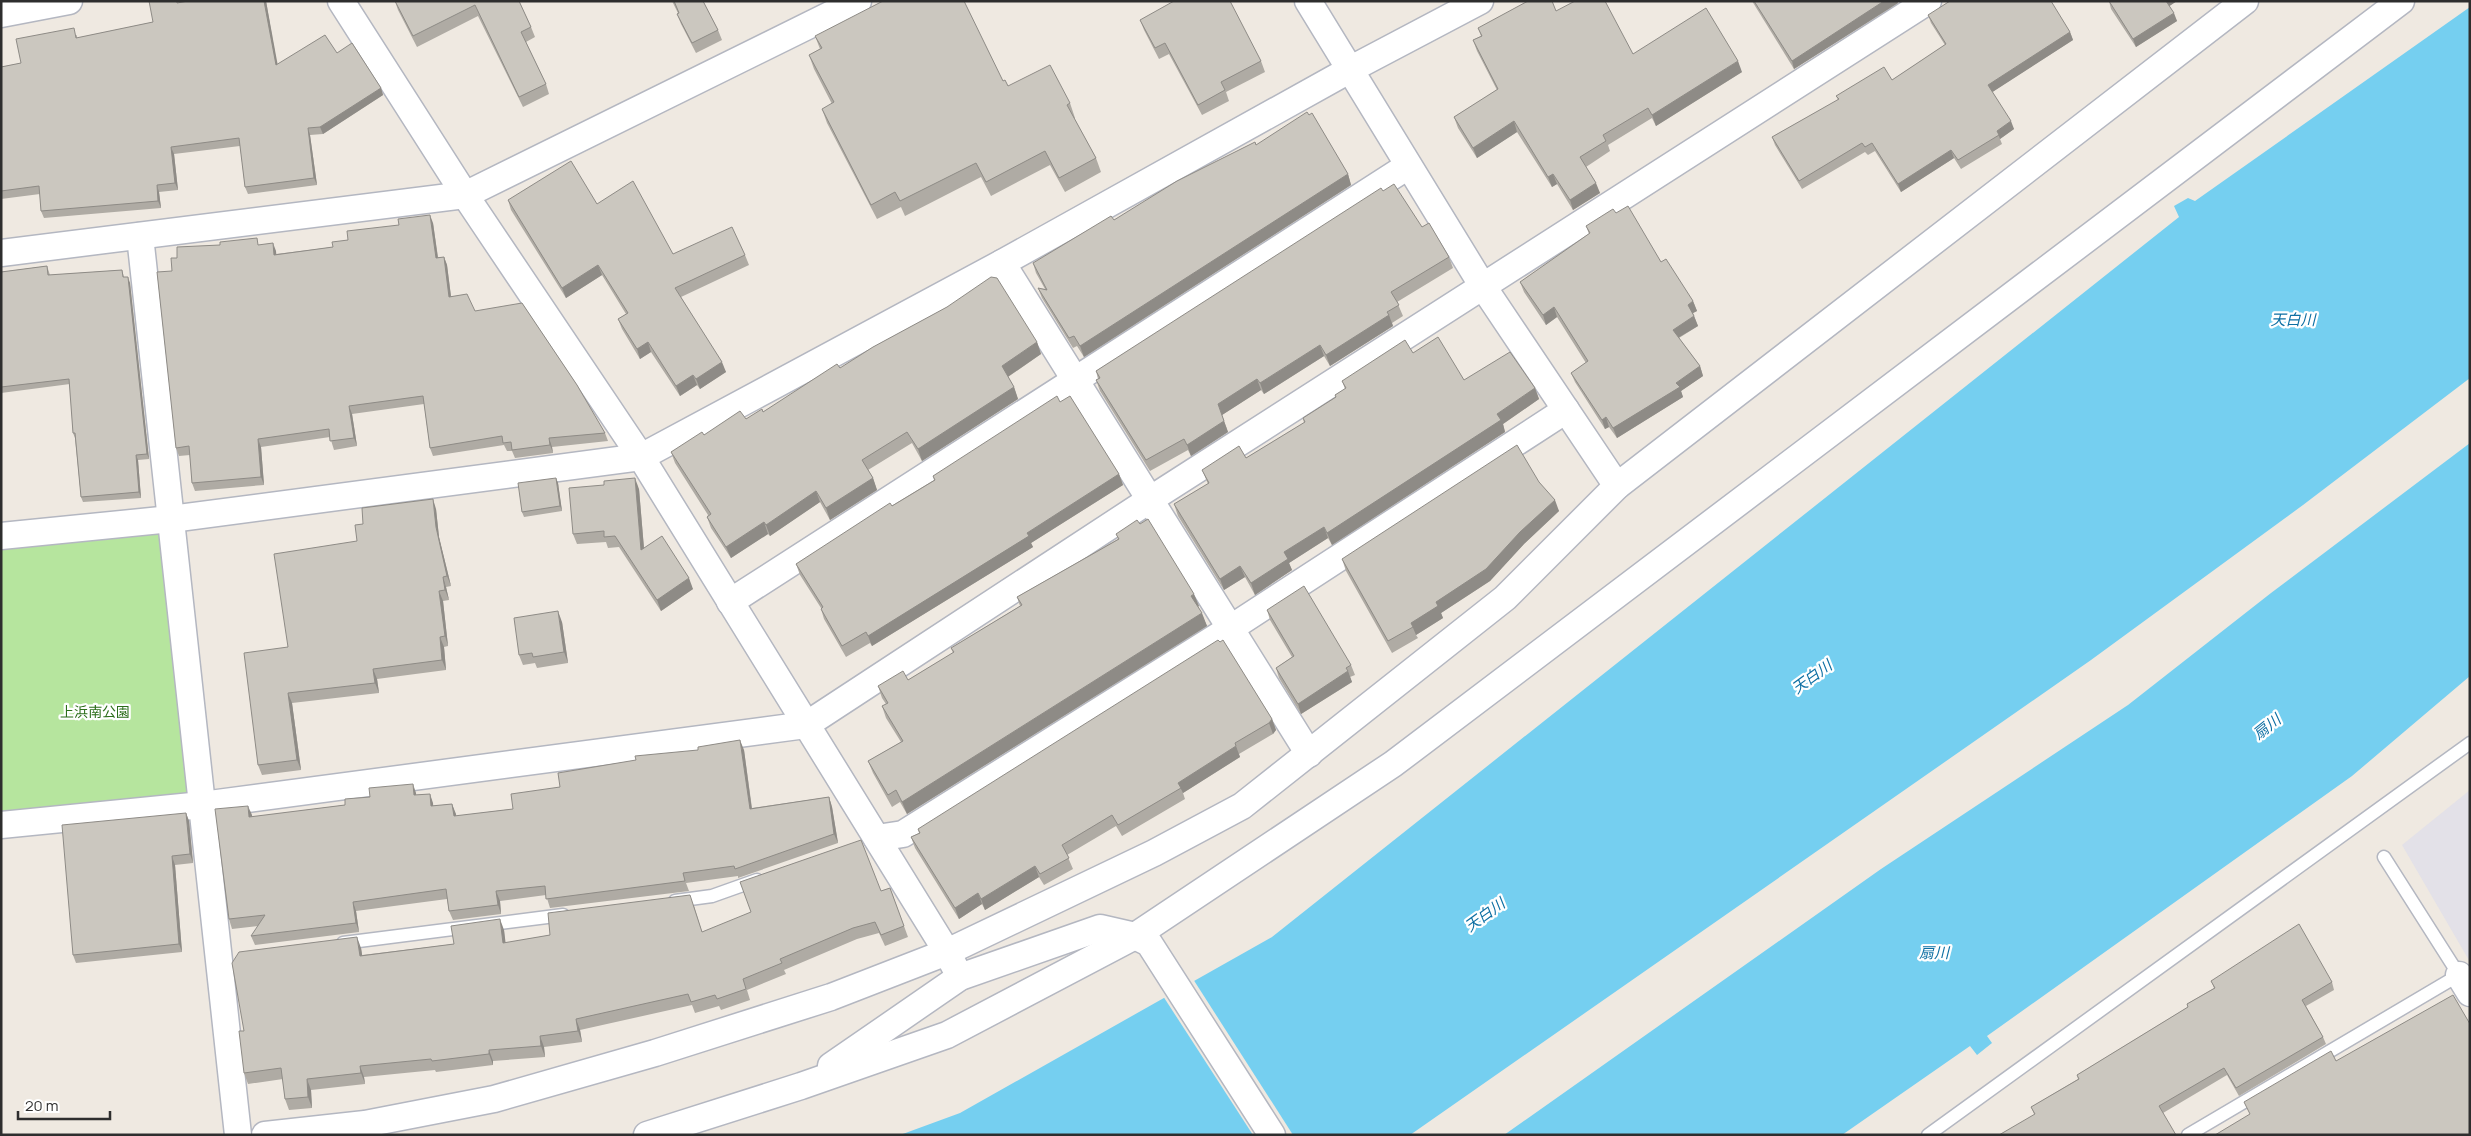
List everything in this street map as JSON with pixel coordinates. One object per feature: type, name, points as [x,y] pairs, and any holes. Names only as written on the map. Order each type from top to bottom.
[{"type":"street","points":[[1,14],[69,1]]},
{"type":"street","points":[[341,1],[465,195],[641,457],[806,725],[872,840],[947,952],[960,977]]},
{"type":"street","points":[[1,253],[465,195],[858,1]]},
{"type":"street","points":[[1308,1],[1482,285],[1617,486]]},
{"type":"street","points":[[1,536],[171,519],[641,457],[1002,263],[1350,69],[1480,1]]},
{"type":"street","points":[[1,825],[202,805],[806,725],[1482,285],[1928,1]]},
{"type":"street","points":[[647,1135],[801,1086],[947,1035],[1142,939],[1393,764],[2401,1]]},
{"type":"street","points":[[265,1135],[365,1124],[494,1099],[655,1053],[812,1003],[947,952],[1154,853],[1242,806],[1505,598],[1617,486],[2229,6]]},
{"type":"street","points":[[730,602],[1408,166]]},
{"type":"street","points":[[140,236],[202,805],[224,958],[238,1135]]},
{"type":"street","points":[[1002,263],[1309,754]]},
{"type":"street","points":[[872,840],[904,834],[1231,628],[1566,410]]},
{"type":"street","points":[[801,1086],[960,977],[1100,928],[1142,939],[1272,1135]]},
{"type":"lane","points":[[1928,1135],[2470,743]]},
{"type":"lane","points":[[2188,1135],[2464,984],[2384,857]]},
{"type":"lane","points":[[663,902],[712,896],[767,877]]},
{"type":"lane","points":[[327,945],[574,914]]},
{"type":"shaded area","points":[[2470,790],[2470,962],[2402,845]]},
{"type":"green space","name":"上浜南公園","points":[[171,525],[198,798],[1,817],[1,543]]},
{"type":"water","name":"天白川","points":[[2470,7],[2470,378],[2303,505],[2091,660],[1410,1135],[900,1135],[960,1113],[1272,937],[2179,217],[2174,206],[2188,198],[2195,201]]},
{"type":"water","name":"扇川","points":[[2470,443],[2470,676],[2352,776],[1987,1036],[1992,1043],[1977,1055],[1970,1046],[1842,1135],[1504,1135],[1881,869],[2128,705],[2271,593]]},
{"type":"pier","points":[[1193,979],[1293,1135],[1253,1135],[1163,996]]},
{"type":"building","points":[[149,1],[177,1],[177,3],[188,1],[264,1],[276,65],[325,35],[337,53],[352,43],[381,88],[320,127],[308,128],[314,178],[245,187],[239,138],[171,147],[175,183],[157,185],[158,201],[41,211],[39,186],[1,191],[1,67],[21,63],[16,39],[74,28],[76,38],[153,22]]},
{"type":"building","points":[[395,1],[519,1],[531,27],[521,32],[546,84],[519,97],[475,5],[413,36]]},
{"type":"building","points":[[674,1],[703,1],[718,30],[692,43],[677,14],[679,13]]},
{"type":"building","points":[[883,1],[964,1],[1003,81],[1005,80],[1008,86],[1050,65],[1070,103],[1067,105],[1096,158],[1059,178],[1045,151],[986,182],[976,163],[900,201],[895,192],[871,205],[822,109],[834,102],[809,55],[822,48],[815,36]]},
{"type":"building","points":[[1174,1],[1230,1],[1261,61],[1221,82],[1225,90],[1198,105],[1165,43],[1155,48],[1140,20]]},
{"type":"building","points":[[1528,1],[1552,1],[1556,11],[1575,1],[1605,1],[1633,54],[1706,8],[1738,61],[1652,115],[1648,108],[1603,135],[1606,141],[1580,157],[1596,183],[1570,200],[1553,174],[1548,177],[1514,121],[1473,148],[1454,117],[1498,89],[1473,40],[1482,36],[1478,28]]},
{"type":"building","points":[[1754,1],[1884,1],[1792,61]]},
{"type":"building","points":[[1950,1],[2051,1],[2070,32],[1988,85],[2011,121],[1997,131],[1999,135],[1958,160],[1951,150],[1898,184],[1872,143],[1865,147],[1862,143],[1799,181],[1772,137],[1839,99],[1836,96],[1884,67],[1892,80],[1946,44],[1928,15]]},
{"type":"building","points":[[2109,1],[2166,1],[2174,13],[2133,39]]},
{"type":"building","points":[[1307,112],[1309,115],[1312,113],[1348,174],[1080,346],[1074,336],[1069,338],[1038,288],[1047,290],[1033,263],[1111,216],[1114,220],[1177,181],[1255,142],[1256,145]]},
{"type":"building","points":[[571,161],[597,204],[633,181],[673,254],[732,227],[745,255],[675,288],[722,362],[696,379],[693,375],[676,386],[648,342],[637,349],[618,319],[628,313],[598,265],[562,288],[508,200]]},
{"type":"building","points":[[1394,184],[1422,227],[1429,223],[1449,257],[1391,292],[1399,305],[1387,312],[1389,315],[1326,355],[1320,345],[1260,383],[1257,379],[1218,404],[1224,421],[1187,445],[1184,439],[1146,460],[1096,380],[1100,378],[1096,371],[1381,188],[1383,191]]},
{"type":"building","points":[[1628,206],[1661,262],[1666,259],[1693,301],[1688,305],[1694,316],[1673,330],[1700,366],[1676,383],[1680,387],[1613,428],[1606,417],[1602,420],[1571,373],[1588,361],[1554,307],[1543,315],[1520,282],[1590,233],[1586,226],[1613,209],[1616,213]]},
{"type":"building","points":[[430,215],[436,258],[444,257],[449,297],[467,294],[475,311],[522,303],[577,385],[605,433],[549,438],[550,445],[512,450],[511,442],[503,443],[502,436],[430,448],[423,396],[349,406],[354,438],[330,441],[329,429],[258,439],[261,477],[192,483],[189,446],[176,448],[157,272],[172,271],[171,258],[177,258],[177,247],[220,245],[220,242],[257,238],[258,245],[273,243],[274,255],[333,247],[332,242],[348,240],[347,231],[399,225],[398,219]]},
{"type":"building","points":[[47,266],[48,275],[122,270],[123,277],[128,277],[147,454],[136,455],[139,492],[81,497],[69,379],[1,387],[1,272]]},
{"type":"building","points":[[991,277],[997,278],[1037,342],[1002,366],[1014,387],[918,449],[907,432],[862,460],[873,478],[826,508],[816,491],[766,525],[764,522],[726,547],[707,517],[711,514],[671,452],[702,432],[704,435],[740,411],[746,419],[762,409],[763,412],[837,364],[840,368],[873,347],[947,307]]},
{"type":"building","points":[[1438,337],[1464,380],[1510,352],[1535,388],[1497,414],[1501,420],[1327,533],[1324,527],[1284,552],[1288,559],[1251,583],[1240,566],[1220,579],[1174,504],[1209,483],[1202,470],[1239,446],[1246,458],[1305,422],[1303,418],[1336,397],[1335,395],[1346,388],[1342,381],[1405,340],[1413,353]]},
{"type":"building","points":[[1057,396],[1060,402],[1070,396],[1119,474],[1027,533],[1029,536],[868,636],[866,632],[842,646],[821,609],[823,607],[796,564],[890,503],[892,506],[935,480],[933,476]]},
{"type":"building","points":[[1517,445],[1539,482],[1555,500],[1520,532],[1486,569],[1436,602],[1438,606],[1411,623],[1413,627],[1388,641],[1342,559]]},
{"type":"building","points":[[556,478],[560,506],[522,512],[518,483]]},
{"type":"building","points":[[635,478],[641,550],[662,536],[689,578],[657,600],[615,536],[604,537],[604,531],[573,534],[569,488],[604,485],[604,481]]},
{"type":"building","points":[[433,499],[436,527],[447,576],[443,577],[445,590],[439,591],[445,636],[440,637],[442,660],[373,669],[375,683],[288,693],[297,760],[258,765],[244,653],[288,647],[274,554],[357,541],[355,525],[363,524],[362,508]]},
{"type":"building","points":[[1148,519],[1194,594],[1191,596],[1202,613],[902,802],[896,790],[888,795],[868,761],[903,741],[882,706],[888,703],[878,686],[903,671],[908,680],[954,652],[951,648],[1022,605],[1017,597],[1119,539],[1116,534],[1137,520],[1140,524]]},
{"type":"building","points":[[1304,586],[1351,665],[1346,668],[1348,671],[1298,704],[1276,668],[1294,656],[1267,610]]},
{"type":"building","points":[[558,611],[564,652],[533,657],[532,653],[519,655],[514,618]]},
{"type":"building","points":[[1218,640],[1220,642],[1223,640],[1272,719],[1269,723],[1235,743],[1236,746],[1178,783],[1181,788],[1118,825],[1112,815],[1062,845],[1069,858],[1040,874],[1035,866],[981,899],[978,893],[955,908],[911,837],[920,833],[918,829]]},
{"type":"building","points":[[740,740],[750,809],[829,797],[834,834],[735,869],[734,866],[683,873],[685,881],[546,899],[545,886],[496,891],[498,905],[449,911],[446,889],[353,902],[356,923],[251,936],[265,915],[229,919],[215,809],[248,806],[249,817],[345,805],[345,799],[370,797],[369,788],[413,784],[414,795],[430,794],[431,806],[452,804],[454,816],[513,809],[511,794],[560,787],[558,773],[636,760],[635,756],[698,750],[698,747]]},
{"type":"building","points":[[186,813],[190,854],[172,856],[179,944],[73,955],[62,825]]},
{"type":"building","points":[[861,840],[881,891],[890,888],[904,926],[881,935],[875,922],[853,928],[780,959],[782,963],[743,979],[746,989],[717,999],[715,995],[691,1002],[688,994],[576,1019],[578,1031],[540,1036],[541,1046],[489,1050],[489,1054],[432,1061],[431,1059],[360,1066],[361,1073],[307,1079],[308,1097],[285,1099],[281,1068],[244,1073],[239,1031],[244,1031],[232,963],[239,952],[357,937],[360,956],[454,944],[451,926],[500,919],[503,943],[550,935],[548,913],[690,895],[702,932],[751,912],[740,882]]},
{"type":"building","points":[[2299,924],[2332,982],[2302,1000],[2323,1037],[2236,1088],[2224,1068],[2159,1106],[2176,1135],[1999,1135],[2035,1114],[2031,1107],[2079,1079],[2077,1075],[2188,1007],[2187,1004],[2215,988],[2211,981]]},
{"type":"building","points":[[2453,995],[2470,1024],[2470,1135],[2215,1135],[2250,1114],[2244,1102],[2331,1051],[2336,1061]]}]
